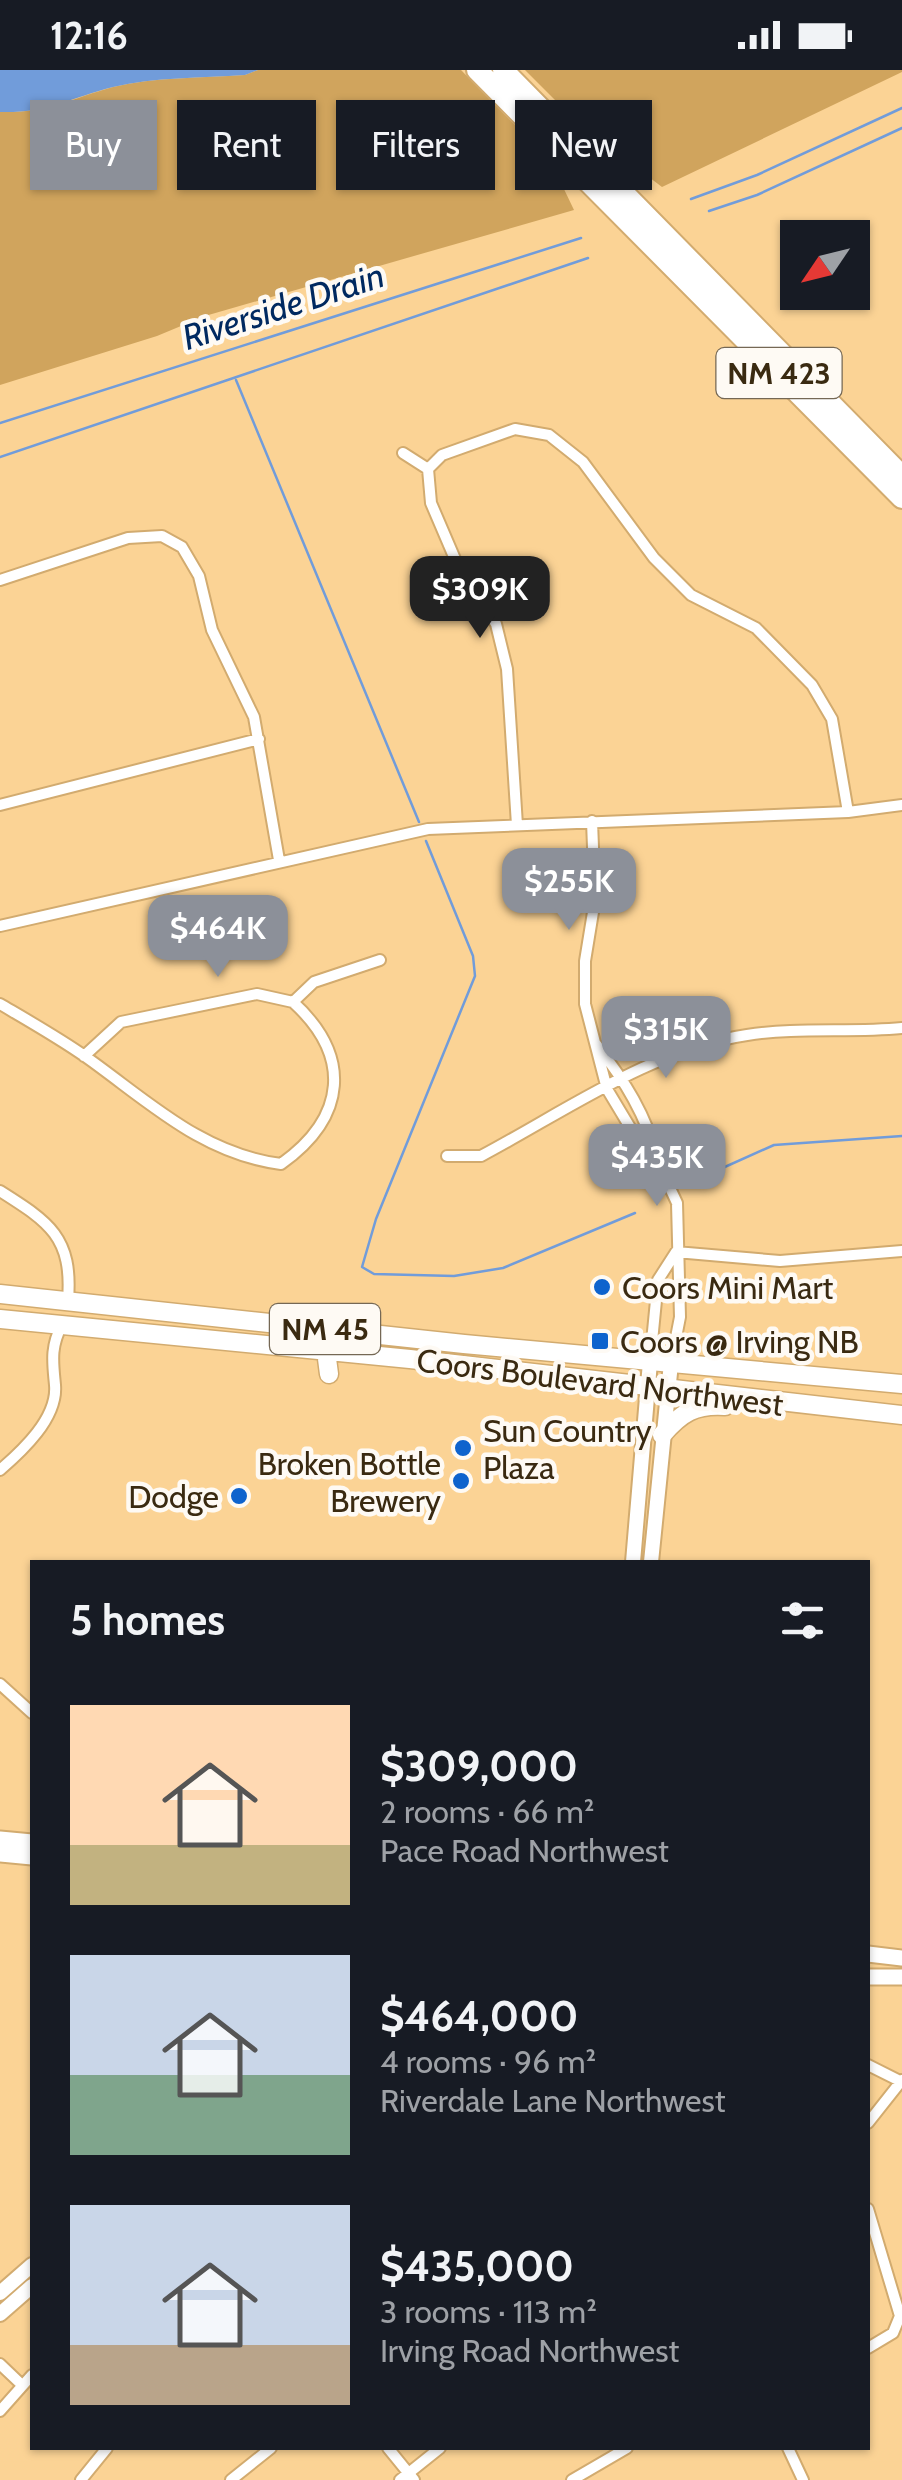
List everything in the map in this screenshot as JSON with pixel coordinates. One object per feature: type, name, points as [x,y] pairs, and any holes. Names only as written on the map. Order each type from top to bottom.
[{"type":"highway","name":"NM 423","points":[[477,70],[515,103]]},
{"type":"highway","name":"NM 423","points":[[504,70],[529,100]]},
{"type":"highway","name":"NM 423","points":[[610,190],[902,476]]},
{"type":"highway","name":"NM 423","points":[[664,244],[902,498]]},
{"type":"main road","name":"Coors Boulevard Northwest","points":[[0,1294],[424,1340],[902,1384]]},
{"type":"main road","points":[[0,1316],[48,1317],[58,1314],[68,1300]]},
{"type":"main road","name":"Coors Boulevard Northwest","points":[[0,1316],[902,1415]]},
{"type":"main road","points":[[62,1325],[86,1320],[205,1330],[223,1318]]},
{"type":"main road","points":[[329,1374],[326,1351],[336,1346],[391,1348],[424,1340]]},
{"type":"main road","points":[[662,1435],[681,1414],[694,1408],[718,1406],[774,1412],[789,1404]]},
{"type":"main road","points":[[0,1839],[30,1842]]},
{"type":"main road","points":[[0,1854],[30,1857]]},
{"type":"main road","points":[[870,1954],[902,1958]]},
{"type":"main road","points":[[870,1977],[902,1977]]},
{"type":"street","points":[[518,825],[508,669],[496,624],[455,559],[431,503],[428,469],[442,454],[516,430],[550,435],[583,462],[654,558],[691,595],[756,628],[812,685],[832,719],[848,812]]},
{"type":"street","points":[[403,452],[428,469]]},
{"type":"street","points":[[0,580],[128,538],[162,536],[182,547],[193,560],[212,630],[254,717],[279,860]]},
{"type":"street","points":[[0,805],[259,739]]},
{"type":"street","points":[[0,926],[428,828],[848,812],[902,805]]},
{"type":"street","points":[[592,822],[595,900],[584,979],[592,1040],[607,1089],[634,1134],[658,1162]]},
{"type":"street","points":[[293,1002],[314,982],[380,960]]},
{"type":"street","points":[[0,1004],[84,1056],[174,1125],[252,1160],[281,1164],[300,1151],[329,1112],[336,1082],[333,1056],[318,1025],[293,1002],[256,994],[121,1022],[84,1056]]},
{"type":"street","points":[[447,1156],[480,1156],[674,1055],[750,1034],[902,1028]]},
{"type":"street","points":[[592,1040],[625,1080],[650,1132],[676,1202],[680,1317],[667,1390],[651,1560]]},
{"type":"street","points":[[0,1191],[36,1212],[54,1231],[68,1264],[68,1300]]},
{"type":"street","points":[[676,1252],[780,1261],[902,1251]]},
{"type":"street","points":[[632,1560],[658,1280],[676,1252]]},
{"type":"street","points":[[0,1470],[38,1430],[56,1384],[51,1371],[52,1350],[62,1325]]},
{"type":"street","points":[[0,1684],[30,1710]]},
{"type":"street","points":[[870,2066],[902,2082],[870,2121]]},
{"type":"street","points":[[870,2214],[897,2284],[899,2326],[870,2347]]},
{"type":"street","points":[[0,2293],[30,2267]]},
{"type":"street","points":[[0,2314],[30,2288]]},
{"type":"street","points":[[0,2364],[22,2385]]},
{"type":"street","points":[[0,2411],[30,2377]]},
{"type":"street","points":[[81,2480],[106,2450]]},
{"type":"street","points":[[231,2480],[269,2450]]},
{"type":"street","points":[[389,2450],[407,2478],[438,2450]]},
{"type":"street","points":[[572,2480],[624,2450]]},
{"type":"street","points":[[789,2450],[803,2480]]},
{"type":"shaded area","points":[[258,70],[461,70],[490,100],[336,100],[336,190],[495,190],[495,105],[515,125],[515,190],[564,190],[574,210],[205,316],[157,336],[0,385],[0,112],[30,110],[30,190],[157,190],[157,100],[72,100],[129,84],[245,75]]},
{"type":"shaded area","points":[[525,70],[902,70],[662,187],[652,179],[652,100],[555,100]]},
{"type":"water","points":[[0,70],[258,70],[245,75],[129,84],[69,100],[30,100],[30,110],[0,112]]},
{"type":"waterway","name":"Riverside Drain","points":[[691,199],[757,175],[902,108]]},
{"type":"waterway","points":[[709,211],[757,195],[902,128]]},
{"type":"waterway","name":"Riverside Drain","points":[[0,423],[581,238]]},
{"type":"waterway","points":[[0,457],[588,258]]},
{"type":"waterway","points":[[236,380],[419,822]]},
{"type":"waterway","points":[[426,841],[473,956],[475,976],[376,1219],[362,1267],[374,1274],[454,1276],[503,1268],[635,1213]]},
{"type":"waterway","points":[[707,1175],[774,1145],[902,1136]]},
{"type":"place","name":"Coors Mini Mart","points":[[602,1287]]},
{"type":"place","name":"Coors @ Irving NB","points":[[600,1341]]},
{"type":"place","name":"Sun Country Plaza","points":[[463,1448]]},
{"type":"place","name":"Broken Bottle Brewery","points":[[461,1481]]},
{"type":"place","name":"Dodge","points":[[239,1496]]}]
